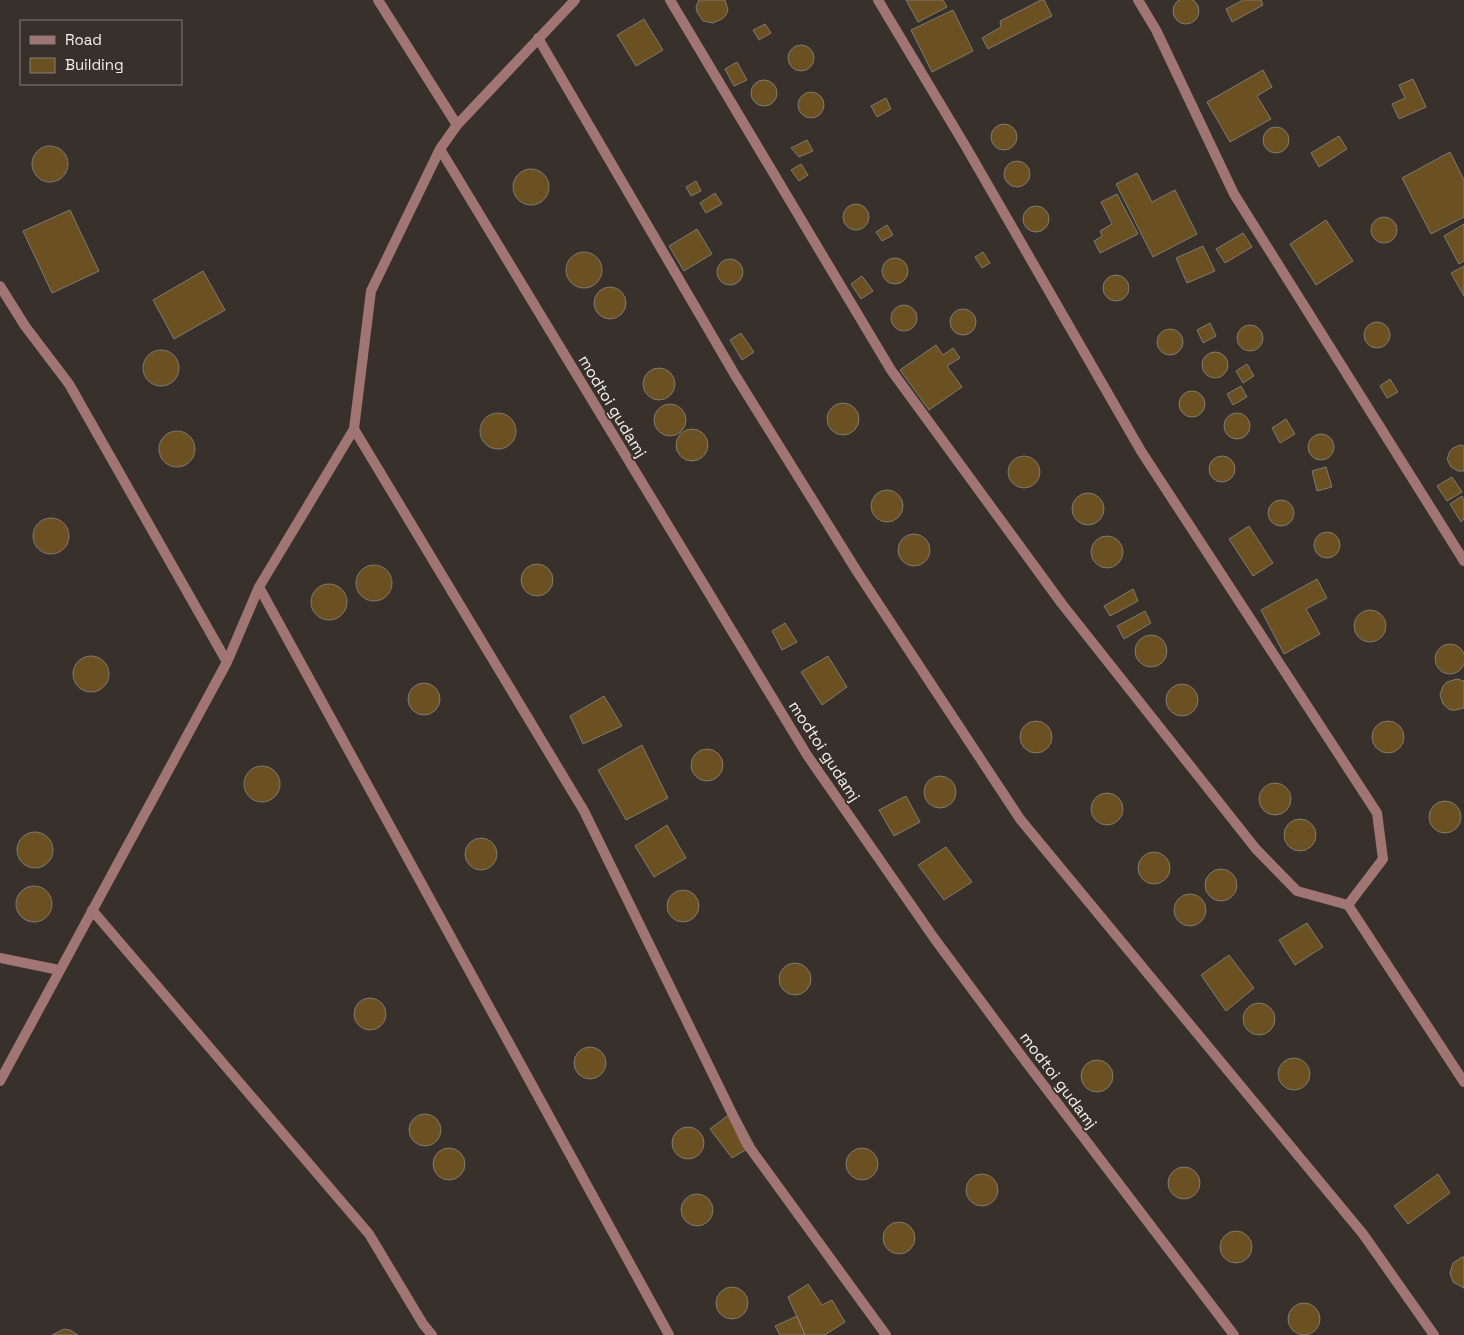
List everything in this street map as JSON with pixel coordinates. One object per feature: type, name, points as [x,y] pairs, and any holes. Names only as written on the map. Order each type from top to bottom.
[{"type":"street","points":[[378,0],[457,126]]},
{"type":"street","points":[[0,1081],[227,662],[259,587],[354,429],[371,291],[440,149],[457,126],[538,38],[576,0]]},
{"type":"street","points":[[670,0],[891,370],[1062,604],[1256,849],[1297,891],[1348,905],[1464,1082]]},
{"type":"street","points":[[878,0],[966,147],[1141,451],[1377,813],[1383,859],[1348,905]]},
{"type":"street","points":[[1138,0],[1156,30],[1234,194],[1464,561]]},
{"type":"street","points":[[538,38],[735,375],[858,574],[1020,819],[1363,1234],[1434,1335]]},
{"type":"street","name":"modtoi gudamj","points":[[440,149],[807,755],[934,938],[1234,1335]]},
{"type":"street","points":[[0,286],[25,326],[69,384],[227,662]]},
{"type":"street","points":[[354,429],[584,811],[747,1144],[886,1335]]},
{"type":"street","points":[[259,587],[669,1335]]},
{"type":"street","points":[[92,910],[369,1234],[423,1324],[432,1335]]},
{"type":"street","points":[[0,958],[59,970]]},
{"type":"building","points":[[1181,-1],[1191,-1],[1198,6],[1198,16],[1191,23],[1181,23],[1174,16],[1174,6]]},
{"type":"building","points":[[699,0],[725,0],[728,10],[726,15],[713,23],[703,21],[696,7]]},
{"type":"building","points":[[906,0],[943,0],[947,7],[918,22]]},
{"type":"building","points":[[1044,0],[1052,16],[988,49],[982,38],[1001,27],[1000,21]]},
{"type":"building","points":[[1243,0],[1261,0],[1263,5],[1232,22],[1226,9]]},
{"type":"building","points":[[953,10],[973,51],[932,72],[911,30]]},
{"type":"building","points":[[644,19],[663,50],[636,66],[617,35]]},
{"type":"building","points":[[765,24],[771,33],[759,40],[753,30]]},
{"type":"building","points":[[801,45],[810,49],[814,58],[810,67],[801,71],[792,67],[788,58],[792,49]]},
{"type":"building","points":[[737,62],[747,80],[734,86],[725,69]]},
{"type":"building","points":[[1263,70],[1272,87],[1257,96],[1271,119],[1230,142],[1207,102]]},
{"type":"building","points":[[1413,79],[1426,107],[1399,119],[1392,104],[1405,98],[1399,85]]},
{"type":"building","points":[[764,80],[773,84],[777,93],[773,102],[764,106],[755,102],[751,93],[755,84]]},
{"type":"building","points":[[811,92],[820,96],[824,105],[820,114],[811,118],[802,114],[798,105],[802,96]]},
{"type":"building","points":[[886,98],[891,109],[877,117],[871,106]]},
{"type":"building","points":[[1004,124],[1013,128],[1017,137],[1013,146],[1004,150],[995,146],[991,137],[995,128]]},
{"type":"building","points":[[1276,127],[1285,131],[1289,140],[1285,149],[1276,153],[1267,149],[1263,140],[1267,131]]},
{"type":"building","points":[[1339,136],[1347,149],[1319,167],[1311,153]]},
{"type":"building","points":[[807,140],[813,151],[799,157],[791,148]]},
{"type":"building","points":[[50,146],[57,147],[63,151],[67,157],[67,171],[63,177],[57,181],[50,182],[43,181],[37,177],[33,171],[32,164],[33,157],[37,151],[43,147]]},
{"type":"building","points":[[1450,152],[1464,180],[1464,217],[1431,234],[1402,178]]},
{"type":"building","points":[[1017,161],[1026,165],[1030,174],[1026,183],[1017,187],[1008,183],[1004,174],[1008,165]]},
{"type":"building","points":[[801,164],[808,175],[799,181],[791,170]]},
{"type":"building","points":[[531,169],[538,170],[544,174],[548,180],[548,194],[544,200],[538,204],[531,205],[524,204],[518,200],[514,194],[513,187],[514,180],[518,174],[524,170]]},
{"type":"building","points":[[1137,173],[1152,202],[1175,190],[1197,234],[1153,257],[1116,184]]},
{"type":"building","points":[[696,181],[701,191],[691,196],[686,187]]},
{"type":"building","points":[[715,193],[722,204],[706,213],[700,203]]},
{"type":"building","points":[[1117,194],[1138,234],[1100,253],[1094,241],[1102,236],[1100,231],[1112,224],[1101,202]]},
{"type":"building","points":[[856,204],[865,208],[869,217],[865,226],[856,230],[847,226],[843,217],[847,208]]},
{"type":"building","points":[[1036,206],[1045,210],[1049,219],[1045,228],[1036,232],[1027,228],[1023,219],[1027,210]]},
{"type":"building","points":[[70,210],[99,271],[52,293],[23,231]]},
{"type":"building","points":[[1384,217],[1393,221],[1397,230],[1393,239],[1384,243],[1375,239],[1371,230],[1375,221]]},
{"type":"building","points":[[1326,220],[1353,261],[1316,285],[1290,244]]},
{"type":"building","points":[[1464,224],[1464,261],[1459,264],[1444,236]]},
{"type":"building","points":[[887,225],[893,235],[882,241],[876,232]]},
{"type":"building","points":[[697,229],[712,254],[684,271],[669,246]]},
{"type":"building","points":[[1243,233],[1252,247],[1225,263],[1216,249]]},
{"type":"building","points":[[1203,246],[1215,271],[1187,283],[1176,258]]},
{"type":"building","points":[[584,252],[591,253],[597,257],[601,263],[601,277],[597,283],[591,287],[584,288],[577,287],[571,283],[567,277],[566,270],[567,263],[571,257],[577,253]]},
{"type":"building","points":[[983,252],[990,263],[982,268],[975,257]]},
{"type":"building","points":[[895,258],[904,262],[908,271],[904,280],[895,284],[886,280],[882,271],[886,262]]},
{"type":"building","points":[[730,259],[739,263],[743,272],[739,281],[730,285],[721,281],[717,272],[721,263]]},
{"type":"building","points":[[1464,266],[1464,296],[1451,273]]},
{"type":"building","points":[[203,271],[225,310],[174,339],[153,300]]},
{"type":"building","points":[[1116,275],[1125,279],[1129,288],[1125,297],[1116,301],[1107,297],[1103,288],[1107,279]]},
{"type":"building","points":[[862,276],[873,291],[861,299],[851,284]]},
{"type":"building","points":[[610,287],[621,292],[626,303],[621,314],[610,319],[599,314],[594,303],[599,292]]},
{"type":"building","points":[[904,305],[913,309],[917,318],[913,327],[904,331],[895,327],[891,318],[895,309]]},
{"type":"building","points":[[963,309],[972,313],[976,322],[972,331],[963,335],[954,331],[950,322],[954,313]]},
{"type":"building","points":[[1377,322],[1386,326],[1390,335],[1386,344],[1377,348],[1368,344],[1364,335],[1368,326]]},
{"type":"building","points":[[1210,323],[1216,336],[1203,343],[1197,330]]},
{"type":"building","points":[[1250,325],[1259,329],[1263,338],[1259,347],[1250,351],[1241,347],[1237,338],[1241,329]]},
{"type":"building","points":[[1170,329],[1179,333],[1183,342],[1179,351],[1170,355],[1161,351],[1157,342],[1161,333]]},
{"type":"building","points":[[741,333],[754,352],[742,360],[730,340]]},
{"type":"building","points":[[936,345],[943,355],[953,348],[960,358],[947,366],[962,387],[929,410],[900,370]]},
{"type":"building","points":[[161,350],[168,351],[174,355],[178,361],[178,375],[174,381],[168,385],[161,386],[154,385],[148,381],[144,375],[143,368],[144,361],[148,355],[154,351]]},
{"type":"building","points":[[1215,352],[1224,356],[1228,365],[1224,374],[1215,378],[1206,374],[1202,365],[1206,356]]},
{"type":"building","points":[[1247,364],[1254,376],[1243,383],[1236,371]]},
{"type":"building","points":[[659,368],[670,373],[675,384],[670,395],[659,400],[648,395],[643,384],[648,373]]},
{"type":"building","points":[[1390,379],[1398,392],[1387,398],[1380,386]]},
{"type":"building","points":[[1241,386],[1247,397],[1233,405],[1227,394]]},
{"type":"building","points":[[1192,391],[1201,395],[1205,404],[1201,413],[1192,417],[1183,413],[1179,404],[1183,395]]},
{"type":"building","points":[[843,403],[854,408],[859,419],[854,430],[843,435],[832,430],[827,419],[832,408]]},
{"type":"building","points":[[670,404],[681,409],[686,420],[681,431],[670,436],[659,431],[654,420],[659,409]]},
{"type":"building","points":[[498,413],[505,414],[511,418],[515,424],[515,438],[511,444],[505,448],[498,449],[491,448],[485,444],[481,438],[480,431],[481,424],[485,418],[491,414]]},
{"type":"building","points":[[1237,413],[1246,417],[1250,426],[1246,435],[1237,439],[1228,435],[1224,426],[1228,417]]},
{"type":"building","points":[[1286,419],[1295,434],[1280,443],[1272,428]]},
{"type":"building","points":[[692,429],[703,434],[708,445],[703,456],[692,461],[681,456],[676,445],[681,434]]},
{"type":"building","points":[[177,431],[184,432],[190,436],[194,442],[194,456],[190,462],[184,466],[177,467],[170,466],[164,462],[160,456],[159,449],[160,442],[164,436],[170,432]]},
{"type":"building","points":[[1321,434],[1330,438],[1334,447],[1330,456],[1321,460],[1312,456],[1308,447],[1312,438]]},
{"type":"building","points":[[1460,445],[1464,446],[1464,471],[1458,471],[1451,467],[1447,459],[1450,451]]},
{"type":"building","points":[[1024,456],[1035,461],[1040,472],[1035,483],[1024,488],[1013,483],[1008,472],[1013,461]]},
{"type":"building","points":[[1222,456],[1231,460],[1235,469],[1231,478],[1222,482],[1213,478],[1209,469],[1213,460]]},
{"type":"building","points":[[1326,467],[1332,487],[1317,491],[1312,471]]},
{"type":"building","points":[[1452,477],[1462,492],[1447,501],[1437,486]]},
{"type":"building","points":[[887,490],[898,495],[903,506],[898,517],[887,522],[876,517],[871,506],[876,495]]},
{"type":"building","points":[[1088,493],[1099,498],[1104,509],[1099,520],[1088,525],[1077,520],[1072,509],[1077,498]]},
{"type":"building","points":[[1462,496],[1464,500],[1464,519],[1461,522],[1450,504]]},
{"type":"building","points":[[1281,500],[1290,504],[1294,513],[1290,522],[1281,526],[1272,522],[1268,513],[1272,504]]},
{"type":"building","points":[[51,518],[58,519],[64,523],[68,529],[68,543],[64,549],[58,553],[51,554],[44,553],[38,549],[34,543],[33,536],[34,529],[38,523],[44,519]]},
{"type":"building","points":[[1249,526],[1273,563],[1253,576],[1229,539]]},
{"type":"building","points":[[1327,532],[1336,536],[1340,545],[1336,554],[1327,558],[1318,554],[1314,545],[1318,536]]},
{"type":"building","points":[[914,534],[925,539],[930,550],[925,561],[914,566],[903,561],[898,550],[903,539]]},
{"type":"building","points":[[1107,536],[1118,541],[1123,552],[1118,563],[1107,568],[1096,563],[1091,552],[1096,541]]},
{"type":"building","points":[[537,564],[548,569],[553,580],[548,591],[537,596],[526,591],[521,580],[526,569]]},
{"type":"building","points":[[374,565],[381,566],[387,570],[391,576],[391,590],[387,596],[381,600],[374,601],[367,600],[361,596],[357,590],[356,583],[357,576],[361,570],[367,566]]},
{"type":"building","points":[[1317,579],[1327,598],[1306,609],[1320,634],[1284,654],[1261,610]]},
{"type":"building","points":[[329,584],[336,585],[342,589],[346,595],[346,609],[342,615],[336,619],[329,620],[322,619],[316,615],[312,609],[311,602],[312,595],[316,589],[322,585]]},
{"type":"building","points":[[1133,589],[1138,601],[1110,616],[1104,606]]},
{"type":"building","points":[[1370,610],[1376,611],[1381,615],[1385,620],[1385,632],[1381,637],[1376,641],[1370,642],[1364,641],[1359,637],[1355,632],[1354,626],[1355,620],[1359,615],[1364,611]]},
{"type":"building","points":[[1145,611],[1151,623],[1124,639],[1117,626]]},
{"type":"building","points":[[785,623],[797,642],[782,650],[772,631]]},
{"type":"building","points":[[1151,635],[1162,640],[1167,651],[1162,662],[1151,667],[1140,662],[1135,651],[1140,640]]},
{"type":"building","points":[[1450,644],[1461,648],[1465,659],[1461,670],[1450,674],[1439,670],[1435,659],[1439,648]]},
{"type":"building","points":[[91,656],[98,657],[104,661],[108,667],[108,681],[104,687],[98,691],[91,692],[84,691],[78,687],[74,681],[73,674],[74,667],[78,661],[84,657]]},
{"type":"building","points":[[828,656],[847,687],[822,705],[801,672]]},
{"type":"building","points":[[1457,679],[1464,681],[1464,708],[1450,710],[1443,704],[1440,695],[1443,686],[1447,682]]},
{"type":"building","points":[[424,683],[435,688],[440,699],[435,710],[424,715],[413,710],[408,699],[413,688]]},
{"type":"building","points":[[1182,684],[1193,689],[1198,700],[1193,711],[1182,716],[1171,711],[1166,700],[1171,689]]},
{"type":"building","points":[[604,696],[622,726],[583,744],[570,716]]},
{"type":"building","points":[[1036,721],[1047,726],[1052,737],[1047,748],[1036,753],[1025,748],[1020,737],[1025,726]]},
{"type":"building","points":[[1388,721],[1399,726],[1404,737],[1399,748],[1388,753],[1377,748],[1372,737],[1377,726]]},
{"type":"building","points":[[642,745],[668,798],[626,820],[598,770]]},
{"type":"building","points":[[707,749],[718,754],[723,765],[718,776],[707,781],[696,776],[691,765],[696,754]]},
{"type":"building","points":[[262,766],[269,767],[275,771],[279,777],[279,791],[275,797],[269,801],[262,802],[255,801],[249,797],[245,791],[244,784],[245,777],[249,771],[255,767]]},
{"type":"building","points":[[940,776],[951,781],[956,792],[951,803],[940,808],[929,803],[924,792],[929,781]]},
{"type":"building","points":[[1275,783],[1286,788],[1291,799],[1286,810],[1275,815],[1264,810],[1259,799],[1264,788]]},
{"type":"building","points":[[1107,793],[1118,798],[1123,809],[1118,820],[1107,825],[1096,820],[1091,809],[1096,798]]},
{"type":"building","points":[[906,796],[920,822],[894,836],[879,810]]},
{"type":"building","points":[[1445,801],[1456,806],[1461,817],[1456,828],[1445,833],[1434,828],[1429,817],[1434,806]]},
{"type":"building","points":[[1300,819],[1311,824],[1316,835],[1311,846],[1300,851],[1289,846],[1284,835],[1289,824]]},
{"type":"building","points":[[667,825],[686,858],[654,877],[635,846]]},
{"type":"building","points":[[35,832],[42,833],[48,837],[52,843],[52,857],[48,863],[42,867],[35,868],[28,867],[22,863],[18,857],[17,850],[18,843],[22,837],[28,833]]},
{"type":"building","points":[[481,838],[492,843],[497,854],[492,865],[481,870],[470,865],[465,854],[470,843]]},
{"type":"building","points":[[946,847],[972,882],[944,900],[918,865]]},
{"type":"building","points":[[1154,852],[1165,857],[1170,868],[1165,879],[1154,884],[1143,879],[1138,868],[1143,857]]},
{"type":"building","points":[[1221,869],[1232,874],[1237,885],[1232,896],[1221,901],[1210,896],[1205,885],[1210,874]]},
{"type":"building","points":[[34,886],[41,887],[47,891],[51,897],[51,911],[47,917],[41,921],[34,922],[27,921],[21,917],[17,911],[16,904],[17,897],[21,891],[27,887]]},
{"type":"building","points":[[683,890],[694,895],[699,906],[694,917],[683,922],[672,917],[667,906],[672,895]]},
{"type":"building","points":[[1190,894],[1201,899],[1206,910],[1201,921],[1190,926],[1179,921],[1174,910],[1179,899]]},
{"type":"building","points":[[1307,923],[1323,947],[1295,965],[1279,940]]},
{"type":"building","points":[[1229,955],[1254,988],[1226,1011],[1201,975]]},
{"type":"building","points":[[795,963],[806,968],[811,979],[806,990],[795,995],[784,990],[779,979],[784,968]]},
{"type":"building","points":[[370,998],[381,1003],[386,1014],[381,1025],[370,1030],[359,1025],[354,1014],[359,1003]]},
{"type":"building","points":[[1259,1003],[1270,1008],[1275,1019],[1270,1030],[1259,1035],[1248,1030],[1243,1019],[1248,1008]]},
{"type":"building","points":[[590,1047],[601,1052],[606,1063],[601,1074],[590,1079],[579,1074],[574,1063],[579,1052]]},
{"type":"building","points":[[1294,1058],[1305,1063],[1310,1074],[1305,1085],[1294,1090],[1283,1085],[1278,1074],[1283,1063]]},
{"type":"building","points":[[1097,1060],[1108,1065],[1113,1076],[1108,1087],[1097,1092],[1086,1087],[1081,1076],[1086,1065]]},
{"type":"building","points":[[735,1110],[754,1145],[732,1158],[710,1129]]},
{"type":"building","points":[[425,1114],[436,1119],[441,1130],[436,1141],[425,1146],[414,1141],[409,1130],[414,1119]]},
{"type":"building","points":[[688,1127],[699,1132],[704,1143],[699,1154],[688,1159],[677,1154],[672,1143],[677,1132]]},
{"type":"building","points":[[449,1148],[460,1153],[465,1164],[460,1175],[449,1180],[438,1175],[433,1164],[438,1153]]},
{"type":"building","points":[[862,1148],[873,1153],[878,1164],[873,1175],[862,1180],[851,1175],[846,1164],[851,1153]]},
{"type":"building","points":[[1184,1167],[1195,1172],[1200,1183],[1195,1194],[1184,1199],[1173,1194],[1168,1183],[1173,1172]]},
{"type":"building","points":[[982,1174],[993,1179],[998,1190],[993,1201],[982,1206],[971,1201],[966,1190],[971,1179]]},
{"type":"building","points":[[1438,1174],[1450,1193],[1408,1224],[1394,1206]]},
{"type":"building","points":[[697,1194],[708,1199],[713,1210],[708,1221],[697,1226],[686,1221],[681,1210],[686,1199]]},
{"type":"building","points":[[899,1222],[910,1227],[915,1238],[910,1249],[899,1254],[888,1249],[883,1238],[888,1227]]},
{"type":"building","points":[[1236,1231],[1247,1236],[1252,1247],[1247,1258],[1236,1263],[1225,1258],[1220,1247],[1225,1236]]},
{"type":"building","points":[[1464,1257],[1464,1288],[1453,1282],[1450,1273],[1453,1263]]},
{"type":"building","points":[[808,1284],[822,1305],[832,1300],[845,1322],[825,1335],[805,1335],[788,1297]]},
{"type":"building","points":[[732,1287],[743,1292],[748,1303],[743,1314],[732,1319],[721,1314],[716,1303],[721,1292]]},
{"type":"building","points":[[1304,1303],[1315,1308],[1320,1319],[1315,1330],[1304,1335],[1293,1330],[1288,1319],[1293,1308]]},
{"type":"building","points":[[797,1316],[805,1335],[780,1335],[775,1326]]},
{"type":"building","points":[[64,1329],[70,1330],[78,1335],[52,1335]]}]
